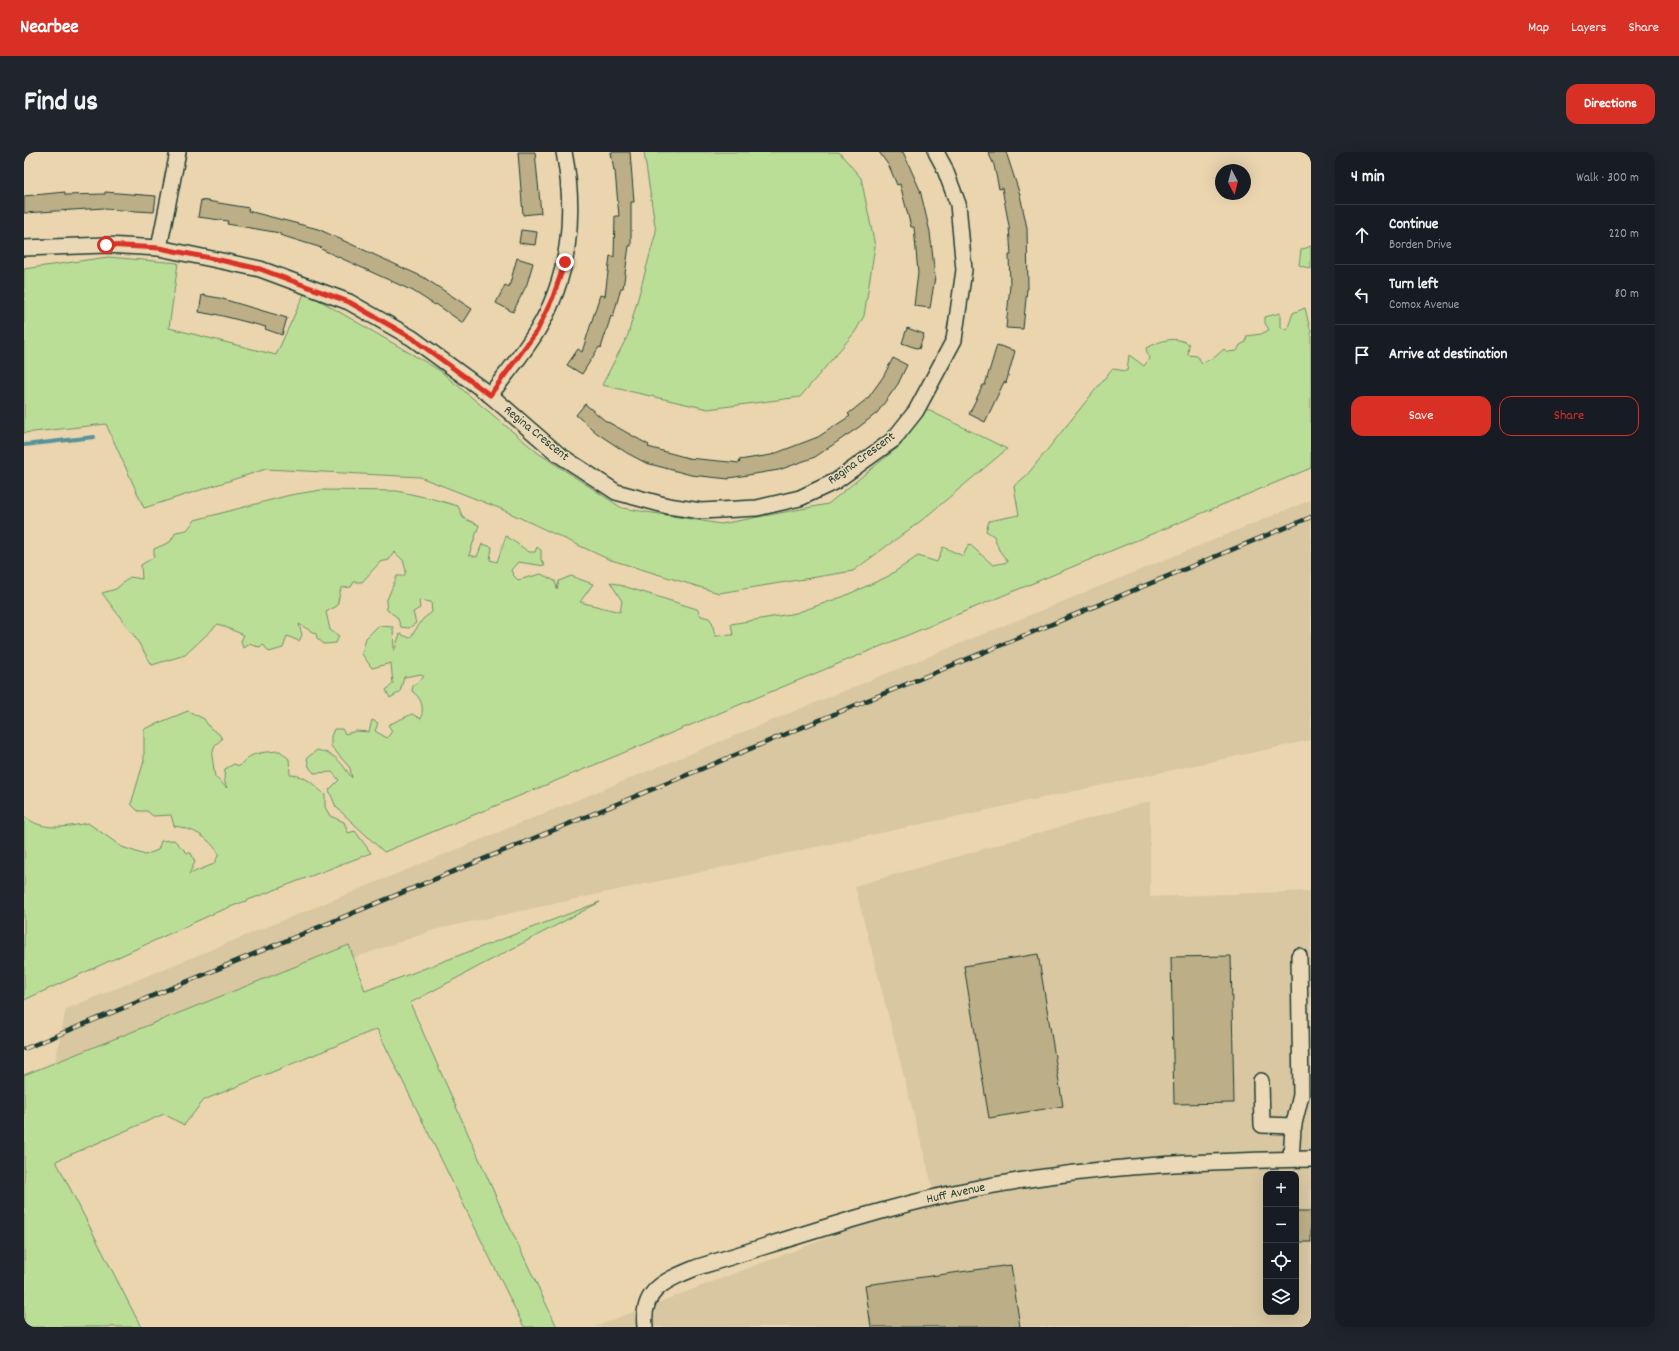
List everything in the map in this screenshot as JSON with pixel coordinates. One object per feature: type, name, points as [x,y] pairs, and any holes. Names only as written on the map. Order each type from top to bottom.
[{"type":"street","points":[[159,248],[178,152]]},
{"type":"street","points":[[490,395],[537,331],[553,297],[565,262],[570,232],[570,204],[564,152]]},
{"type":"street","name":"Regina Crescent","points":[[24,248],[106,245],[159,248],[260,269],[349,302],[412,338],[490,395],[558,454],[616,492],[668,506],[702,512],[757,508],[800,498],[836,481],[893,440],[916,411],[954,340],[964,270],[958,204],[944,167],[936,152]]},
{"type":"street","points":[[1291,1159],[1294,1126],[1301,1095],[1299,956]]},
{"type":"street","points":[[1261,1082],[1262,1125],[1294,1126]]},
{"type":"street","name":"Huff Avenue","points":[[645,1327],[643,1315],[648,1299],[658,1286],[672,1278],[705,1265],[872,1214],[920,1201],[959,1192],[1058,1175],[1120,1167],[1208,1161],[1311,1159]]},
{"type":"shaded area","points":[[1311,500],[1311,740],[437,929],[55,1062],[66,1009]]},
{"type":"shaded area","points":[[1150,801],[1150,897],[1311,891],[1311,1327],[594,1327],[935,1197],[855,886]]},
{"type":"green space","points":[[644,152],[839,152],[861,178],[875,246],[864,316],[855,332],[800,397],[708,409],[602,385],[628,335],[656,232]]},
{"type":"green space","points":[[1311,246],[1311,269],[1299,265],[1301,250]]},
{"type":"green space","points":[[108,257],[178,263],[169,328],[276,355],[305,292],[439,370],[538,453],[622,508],[721,524],[828,504],[901,445],[924,408],[1007,449],[922,520],[853,571],[719,593],[608,559],[499,508],[420,477],[266,469],[144,508],[106,424],[24,433],[24,269]]},
{"type":"green space","points":[[1305,308],[1311,329],[1311,468],[384,852],[336,807],[329,790],[339,780],[332,772],[314,773],[309,767],[307,758],[317,750],[330,754],[341,763],[352,778],[350,768],[331,746],[331,736],[334,729],[342,729],[345,734],[356,731],[369,732],[372,720],[378,723],[375,731],[387,738],[392,731],[388,725],[412,714],[421,719],[421,703],[412,691],[413,686],[424,677],[421,674],[404,677],[400,692],[390,698],[386,690],[393,684],[391,663],[372,668],[362,654],[366,638],[378,626],[393,627],[394,651],[400,634],[410,638],[423,619],[432,612],[431,602],[419,600],[420,608],[413,612],[416,623],[409,628],[401,627],[397,617],[387,610],[386,602],[397,576],[404,576],[406,571],[403,560],[394,552],[389,560],[380,562],[362,582],[354,582],[351,587],[341,588],[337,606],[326,612],[330,630],[339,636],[336,643],[324,644],[317,638],[316,634],[299,624],[302,635],[299,641],[287,636],[283,648],[269,652],[263,644],[260,647],[250,643],[243,648],[241,641],[244,635],[218,624],[185,655],[152,665],[135,637],[102,593],[116,589],[130,577],[142,579],[141,565],[154,557],[154,549],[170,542],[176,532],[187,530],[195,520],[290,495],[321,490],[397,491],[458,506],[463,518],[479,525],[469,555],[477,557],[482,544],[492,547],[490,560],[497,562],[506,536],[529,552],[535,552],[537,547],[541,550],[541,560],[545,566],[518,562],[511,570],[513,575],[518,580],[541,574],[555,581],[557,589],[559,581],[571,576],[593,584],[580,602],[620,612],[622,601],[610,582],[697,609],[701,616],[709,618],[712,622],[715,636],[733,635],[731,624],[796,613],[842,597],[887,577],[918,556],[937,562],[943,547],[963,556],[969,544],[993,565],[1008,562],[999,550],[994,536],[986,531],[989,521],[1019,515],[1014,486],[1027,475],[1112,369],[1127,371],[1129,355],[1144,366],[1149,359],[1146,348],[1162,341],[1172,339],[1189,344],[1188,355],[1197,356],[1202,363],[1215,357],[1224,349],[1227,352],[1237,351],[1240,345],[1246,342],[1247,336],[1261,334],[1269,330],[1265,323],[1265,317],[1280,313],[1280,327],[1287,330],[1293,313]]},
{"type":"green space","points":[[188,711],[204,719],[210,728],[219,734],[222,739],[215,745],[212,756],[215,777],[227,788],[224,780],[225,769],[234,764],[240,766],[243,761],[252,755],[280,751],[289,759],[290,775],[296,775],[305,779],[325,795],[325,807],[330,816],[344,822],[348,833],[355,831],[371,853],[217,912],[24,1000],[24,816],[38,824],[54,827],[88,823],[122,847],[145,855],[158,850],[161,841],[174,840],[187,853],[191,853],[195,862],[189,874],[214,864],[219,854],[215,848],[200,834],[174,826],[171,815],[153,816],[147,811],[138,811],[131,804],[144,761],[144,729]]},
{"type":"green space","points":[[600,902],[410,1003],[505,1217],[557,1327],[524,1327],[377,1029],[204,1100],[184,1125],[164,1114],[56,1161],[141,1327],[24,1327],[24,1075],[349,945],[365,991]]},
{"type":"building","points":[[518,152],[535,152],[541,213],[523,215]]},
{"type":"building","points":[[611,152],[630,152],[634,202],[631,202],[631,246],[629,246],[623,288],[621,288],[613,317],[611,316],[601,348],[599,347],[582,374],[567,365],[578,349],[582,352],[600,295],[605,296],[610,256],[614,257],[615,216],[619,216],[615,171]]},
{"type":"building","points":[[879,152],[903,152],[920,190],[930,232],[935,277],[930,308],[914,306],[918,273],[914,227],[911,227],[900,184],[897,185],[889,166]]},
{"type":"building","points":[[988,152],[1006,152],[1020,195],[1027,228],[1028,289],[1023,329],[1006,328],[1010,285],[1009,255],[1011,255],[1009,226],[1002,188],[999,189],[994,165]]},
{"type":"building","points":[[65,192],[65,195],[105,194],[105,192],[156,196],[154,212],[104,208],[24,213],[24,196]]},
{"type":"building","points":[[201,200],[249,208],[248,211],[318,229],[423,277],[472,309],[463,323],[436,304],[435,305],[413,291],[321,249],[322,248],[280,235],[280,233],[227,224],[228,221],[198,217]]},
{"type":"building","points":[[521,230],[537,232],[535,245],[519,243]]},
{"type":"building","points":[[517,258],[533,263],[527,284],[513,312],[496,303],[505,285],[509,287]]},
{"type":"building","points":[[202,295],[219,298],[287,318],[282,335],[265,329],[266,327],[215,314],[199,312]]},
{"type":"building","points":[[907,328],[924,334],[919,349],[902,343]]},
{"type":"building","points":[[997,345],[1015,351],[1006,383],[1004,382],[985,422],[969,414],[983,385],[985,385]]},
{"type":"building","points":[[893,358],[907,365],[898,384],[877,413],[859,427],[815,457],[779,470],[729,479],[691,475],[646,463],[627,453],[598,434],[576,415],[585,404],[608,423],[649,445],[648,447],[688,458],[740,463],[739,460],[771,455],[818,437],[850,416],[848,414],[868,398],[883,377]]},
{"type":"building","points":[[1038,954],[1063,1106],[989,1118],[964,966]]},
{"type":"building","points":[[1231,956],[1234,1103],[1174,1104],[1171,957]]},
{"type":"building","points":[[1299,1211],[1311,1211],[1311,1242],[1299,1242]]},
{"type":"building","points":[[1011,1265],[1020,1327],[871,1327],[865,1285]]},
{"type":"waterway","points":[[24,445],[94,437]]},
{"type":"railway","points":[[24,1049],[1311,517]]},
{"type":"route","points":[[106,245],[159,248],[260,269],[349,302],[412,338],[490,395],[537,331],[553,297],[565,262]]}]
